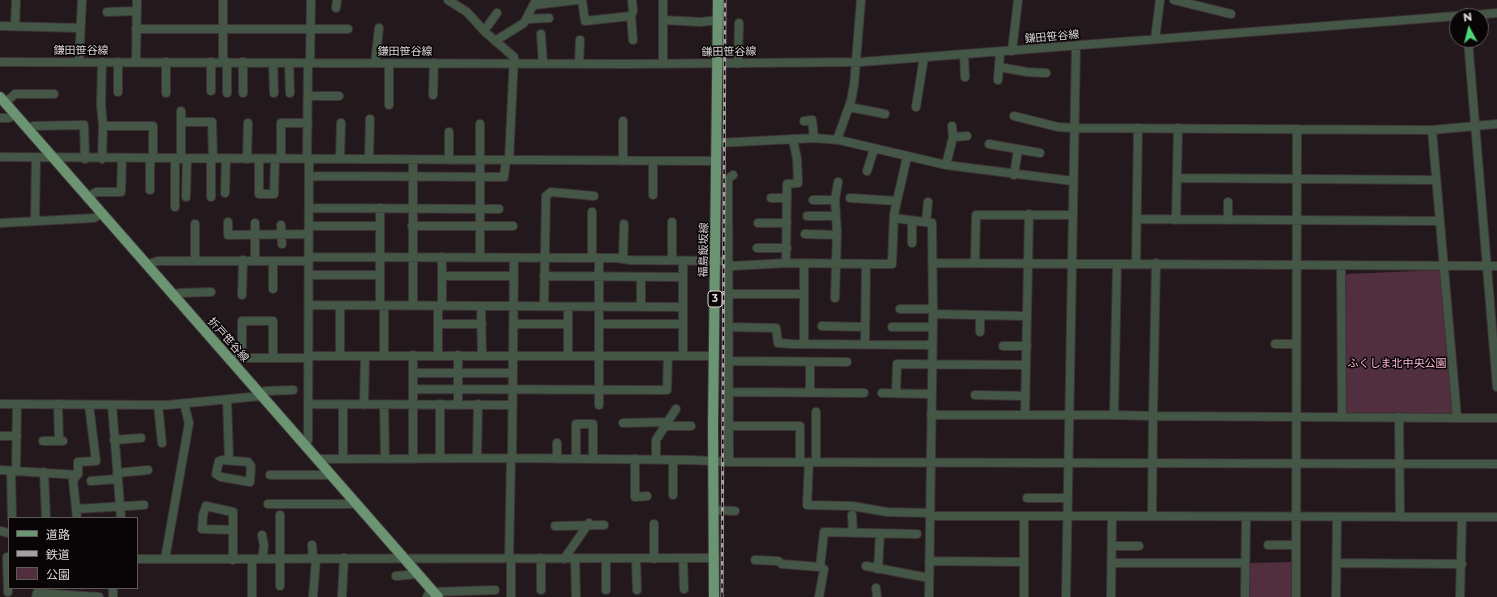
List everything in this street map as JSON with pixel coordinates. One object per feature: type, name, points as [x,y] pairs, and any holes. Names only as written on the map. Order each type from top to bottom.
[{"type":"main road","name":"福島飯坂線","points":[[714,597],[715,558],[713,460],[718,0]]},
{"type":"main road","name":"折戸笹谷線","points":[[2,100],[404,557],[432,594]]},
{"type":"street","points":[[15,26],[16,0]]},
{"type":"street","points":[[79,62],[82,0]]},
{"type":"street","points":[[136,0],[136,62]]},
{"type":"street","points":[[223,0],[227,94]]},
{"type":"street","points":[[305,445],[308,440],[308,96],[311,0]]},
{"type":"street","points":[[309,176],[504,178],[508,160],[514,57],[484,31],[467,12],[448,0]]},
{"type":"street","points":[[495,41],[510,33],[528,19],[535,2],[577,0]]},
{"type":"street","points":[[582,0],[585,21],[630,16]]},
{"type":"street","points":[[632,0],[633,11],[630,16],[633,40]]},
{"type":"street","points":[[663,0],[663,64]]},
{"type":"street","points":[[837,140],[849,107],[854,85],[861,0]]},
{"type":"street","points":[[1012,51],[1018,0]]},
{"type":"street","points":[[1155,39],[1160,0]]},
{"type":"street","points":[[1174,0],[1230,14]]},
{"type":"street","points":[[107,12],[136,12]]},
{"type":"street","points":[[484,31],[497,13]]},
{"type":"street","name":"鎌田笹谷線","points":[[0,62],[738,64],[856,62],[1449,17]]},
{"type":"street","points":[[528,19],[549,18]]},
{"type":"street","points":[[663,20],[701,22],[718,20]]},
{"type":"street","points":[[738,64],[740,23]]},
{"type":"street","points":[[0,26],[80,28]]},
{"type":"street","points":[[375,63],[379,28]]},
{"type":"street","points":[[136,29],[348,29]]},
{"type":"street","points":[[541,34],[542,64]]},
{"type":"street","points":[[579,64],[580,40]]},
{"type":"street","points":[[1066,597],[1076,46]]},
{"type":"street","points":[[1469,48],[1497,387]]},
{"type":"street","points":[[998,80],[1000,52]]},
{"type":"street","points":[[964,54],[965,76]]},
{"type":"street","points":[[916,107],[924,57]]},
{"type":"street","points":[[102,62],[102,159]]},
{"type":"street","points":[[118,62],[118,92]]},
{"type":"street","points":[[166,62],[166,93]]},
{"type":"street","points":[[211,62],[211,91]]},
{"type":"street","points":[[243,62],[243,92]]},
{"type":"street","points":[[273,63],[274,93]]},
{"type":"street","points":[[289,63],[290,93]]},
{"type":"street","points":[[389,63],[389,105]]},
{"type":"street","points":[[433,95],[434,63]]},
{"type":"street","points":[[999,67],[1027,72],[1046,73]]},
{"type":"street","points":[[2,100],[15,94],[54,94]]},
{"type":"street","points":[[308,96],[339,96]]},
{"type":"street","points":[[849,107],[886,114]]},
{"type":"street","points":[[175,207],[181,159],[181,111]]},
{"type":"street","points":[[0,118],[8,118],[16,115]]},
{"type":"street","points":[[1014,116],[1074,128],[1432,130],[1497,124]]},
{"type":"street","points":[[369,159],[370,119]]},
{"type":"street","points":[[804,121],[812,120],[814,138]]},
{"type":"street","points":[[623,121],[623,161]]},
{"type":"street","points":[[181,122],[212,122],[210,197]]},
{"type":"street","points":[[247,159],[248,123]]},
{"type":"street","points":[[259,159],[258,194],[274,194],[281,123],[308,123]]},
{"type":"street","points":[[340,159],[341,123]]},
{"type":"street","points":[[480,124],[480,258]]},
{"type":"street","points":[[27,129],[33,126],[84,125],[85,159]]},
{"type":"street","points":[[103,126],[153,126],[150,190]]},
{"type":"street","points":[[946,166],[953,137],[952,126]]},
{"type":"street","points":[[1136,264],[1138,128]]},
{"type":"street","points":[[1176,220],[1178,128]]},
{"type":"street","points":[[1296,597],[1295,416],[1297,129]]},
{"type":"street","points":[[1432,130],[1457,418]]},
{"type":"street","points":[[449,132],[449,160]]},
{"type":"street","points":[[953,137],[966,136]]},
{"type":"street","points":[[717,144],[814,138],[837,140],[946,166],[1014,175],[1073,180]]},
{"type":"street","points":[[786,263],[787,184],[798,183],[796,150],[793,139]]},
{"type":"street","points":[[989,144],[1040,153]]},
{"type":"street","points":[[867,171],[874,149]]},
{"type":"street","points":[[1014,175],[1018,149]]},
{"type":"street","points":[[0,157],[85,159],[716,161]]},
{"type":"street","points":[[146,265],[158,261],[412,257],[595,258],[724,261],[733,266],[786,263],[892,264],[894,218],[907,157]]},
{"type":"street","points":[[35,220],[36,158]]},
{"type":"street","points":[[88,198],[96,192],[121,192],[122,159]]},
{"type":"street","points":[[181,159],[186,197]]},
{"type":"street","points":[[225,193],[226,159]]},
{"type":"street","points":[[413,160],[413,306]]},
{"type":"street","points":[[653,161],[653,196]]},
{"type":"street","points":[[729,462],[728,179],[733,175]]},
{"type":"street","points":[[1178,178],[1436,180]]},
{"type":"street","points":[[835,298],[835,200],[838,182]]},
{"type":"street","points":[[544,306],[546,196],[551,192],[594,196]]},
{"type":"street","points":[[771,198],[787,198]]},
{"type":"street","points":[[850,198],[897,201]]},
{"type":"street","points":[[813,200],[835,200]]},
{"type":"street","points":[[926,222],[928,202]]},
{"type":"street","points":[[1228,202],[1228,220]]},
{"type":"street","points":[[309,208],[500,208]]},
{"type":"street","points":[[380,208],[380,275],[384,356]]},
{"type":"street","points":[[592,212],[595,258],[599,276],[598,405]]},
{"type":"street","points":[[0,223],[94,218],[101,214]]},
{"type":"street","points":[[1025,415],[1029,214]]},
{"type":"street","points":[[975,263],[976,215],[1072,215]]},
{"type":"street","points":[[807,216],[835,216]]},
{"type":"street","points":[[894,218],[932,223],[933,327],[931,364],[929,597]]},
{"type":"street","points":[[1137,219],[1440,221]]},
{"type":"street","points":[[912,221],[912,243]]},
{"type":"street","points":[[228,222],[228,235],[282,234],[309,230],[380,226]]},
{"type":"street","points":[[672,222],[672,260]]},
{"type":"street","points":[[255,223],[255,256]]},
{"type":"street","points":[[758,223],[787,223]]},
{"type":"street","points":[[196,224],[196,260]]},
{"type":"street","points":[[282,224],[282,244]]},
{"type":"street","points":[[623,259],[624,224]]},
{"type":"street","points":[[412,226],[513,226]]},
{"type":"street","points":[[805,234],[836,235]]},
{"type":"street","points":[[757,248],[786,248]]},
{"type":"street","points":[[438,355],[438,324],[442,258]]},
{"type":"street","points":[[511,597],[510,558],[514,258]]},
{"type":"street","points":[[242,260],[242,295]]},
{"type":"street","points":[[273,260],[273,289]]},
{"type":"street","points":[[683,260],[683,356]]},
{"type":"street","points":[[804,263],[804,344]]},
{"type":"street","points":[[932,264],[1156,263],[1341,266],[1497,266]]},
{"type":"street","points":[[1152,516],[1156,263]]},
{"type":"street","points":[[865,344],[866,264]]},
{"type":"street","points":[[1114,415],[1117,264]]},
{"type":"street","points":[[1341,266],[1342,417]]},
{"type":"street","points":[[309,275],[380,275]]},
{"type":"street","points":[[442,276],[514,276]]},
{"type":"street","points":[[544,276],[683,277]]},
{"type":"street","points":[[641,276],[641,307]]},
{"type":"street","points":[[173,296],[179,293],[211,292]]},
{"type":"street","points":[[728,294],[804,294]]},
{"type":"street","points":[[309,306],[682,307]]},
{"type":"street","points":[[340,306],[340,356]]},
{"type":"street","points":[[481,306],[482,355]]},
{"type":"street","points":[[568,306],[568,356]]},
{"type":"street","points":[[900,309],[980,315],[1027,316]]},
{"type":"street","points":[[980,315],[980,332]]},
{"type":"street","points":[[242,358],[242,321],[273,322],[273,358]]},
{"type":"street","points":[[438,324],[482,324]]},
{"type":"street","points":[[514,324],[568,324]]},
{"type":"street","points":[[599,324],[683,324]]},
{"type":"street","points":[[822,326],[866,327]]},
{"type":"street","points":[[728,327],[776,328],[778,343],[932,345]]},
{"type":"street","points":[[892,327],[933,327]]},
{"type":"street","points":[[1275,344],[1296,344]]},
{"type":"street","points":[[1003,346],[1027,346]]},
{"type":"street","points":[[230,361],[236,358],[413,355],[715,356]]},
{"type":"street","points":[[413,355],[413,459]]},
{"type":"street","points":[[458,355],[458,404]]},
{"type":"street","points":[[364,405],[365,356]]},
{"type":"street","points":[[413,389],[667,390],[668,356]]},
{"type":"street","points":[[728,361],[847,362]]},
{"type":"street","points":[[810,362],[810,393]]},
{"type":"street","points":[[896,394],[897,364],[1026,365]]},
{"type":"street","points":[[413,373],[513,373]]},
{"type":"street","points":[[0,404],[158,405],[260,395],[265,391],[293,390]]},
{"type":"street","points":[[728,392],[864,393]]},
{"type":"street","points":[[882,394],[931,394]]},
{"type":"street","points":[[975,395],[1025,396]]},
{"type":"street","points":[[227,399],[229,460]]},
{"type":"street","points":[[165,559],[189,422],[184,403]]},
{"type":"street","points":[[12,517],[17,404]]},
{"type":"street","points":[[43,441],[61,441],[58,404]]},
{"type":"street","points":[[308,404],[512,405]]},
{"type":"street","points":[[343,459],[344,404]]},
{"type":"street","points":[[384,404],[385,459]]},
{"type":"street","points":[[440,404],[440,459]]},
{"type":"street","points":[[477,458],[478,404]]},
{"type":"street","points":[[89,405],[96,461],[78,462],[77,475],[74,480],[76,514],[119,507],[144,505]]},
{"type":"street","points":[[112,405],[121,517]]},
{"type":"street","points":[[158,405],[162,443]]},
{"type":"street","points":[[656,459],[656,440],[676,409]]},
{"type":"street","points":[[816,412],[807,505],[852,506],[887,512],[1024,516],[1497,517]]},
{"type":"street","points":[[931,414],[1497,418]]},
{"type":"street","points":[[1399,417],[1400,517]]},
{"type":"street","points":[[624,423],[692,426]]},
{"type":"street","points":[[576,459],[576,424],[593,424],[593,459]]},
{"type":"street","points":[[728,426],[800,426],[800,461]]},
{"type":"street","points":[[0,436],[16,436]]},
{"type":"street","points":[[114,440],[141,438]]},
{"type":"street","points":[[557,443],[557,459]]},
{"type":"street","points":[[317,459],[512,458],[713,460],[729,462],[1497,464]]},
{"type":"street","points":[[635,459],[635,497],[647,496]]},
{"type":"street","points":[[672,460],[673,495]]},
{"type":"street","points":[[0,470],[77,475]]},
{"type":"street","points":[[91,481],[148,470]]},
{"type":"street","points":[[44,472],[46,517]]},
{"type":"street","points":[[270,475],[331,475]]},
{"type":"street","points":[[1027,498],[1068,498]]},
{"type":"street","points":[[268,504],[356,504]]},
{"type":"street","points":[[714,510],[735,512]]},
{"type":"street","points":[[280,515],[280,586]]},
{"type":"street","points":[[852,515],[853,532]]},
{"type":"street","points":[[1024,516],[1024,597]]},
{"type":"street","points":[[1111,597],[1112,516]]},
{"type":"street","points":[[1245,597],[1246,517]]},
{"type":"street","points":[[1336,597],[1337,517]]},
{"type":"street","points":[[1460,597],[1462,517]]},
{"type":"street","points":[[555,526],[589,523],[604,525]]},
{"type":"street","points":[[564,559],[589,523]]},
{"type":"street","points":[[654,524],[654,559]]},
{"type":"street","points":[[233,530],[234,560]]},
{"type":"street","points":[[820,567],[824,532],[917,534]]},
{"type":"street","points":[[878,569],[880,533]]},
{"type":"street","points":[[262,535],[264,546],[262,559]]},
{"type":"street","points":[[1268,545],[1295,544]]},
{"type":"street","points":[[312,545],[314,559],[313,597]]},
{"type":"street","points":[[1112,546],[1139,546]]},
{"type":"street","points":[[6,557],[8,592]]},
{"type":"street","points":[[138,559],[234,560],[404,557],[564,559],[715,558]]},
{"type":"street","points":[[342,597],[344,558]]},
{"type":"street","points":[[541,558],[541,590]]},
{"type":"street","points":[[683,558],[684,589]]},
{"type":"street","points":[[252,559],[252,597]]},
{"type":"street","points":[[575,559],[576,597]]},
{"type":"street","points":[[606,559],[606,590]]},
{"type":"street","points":[[636,559],[637,590]]},
{"type":"street","points":[[755,560],[778,561],[782,564],[820,567],[824,569],[819,597]]},
{"type":"street","points":[[929,561],[1024,562]]},
{"type":"street","points":[[1112,563],[1245,563]]},
{"type":"street","points":[[1336,563],[1462,564]]},
{"type":"street","points":[[866,566],[929,578]]},
{"type":"street","points":[[396,576],[418,574]]},
{"type":"street","points":[[876,588],[877,597]]},
{"type":"street","points":[[432,594],[495,590]]},
{"type":"street","points":[[36,597],[37,593],[99,597]]},
{"type":"green space","name":"ふくしま北中央公園","points":[[1438,270],[1442,273],[1454,417],[1345,416],[1344,278],[1347,274]]},
{"type":"green space","points":[[1292,562],[1292,597],[1249,597],[1249,563]]},
{"type":"railway","points":[[722,597],[725,0]]}]
